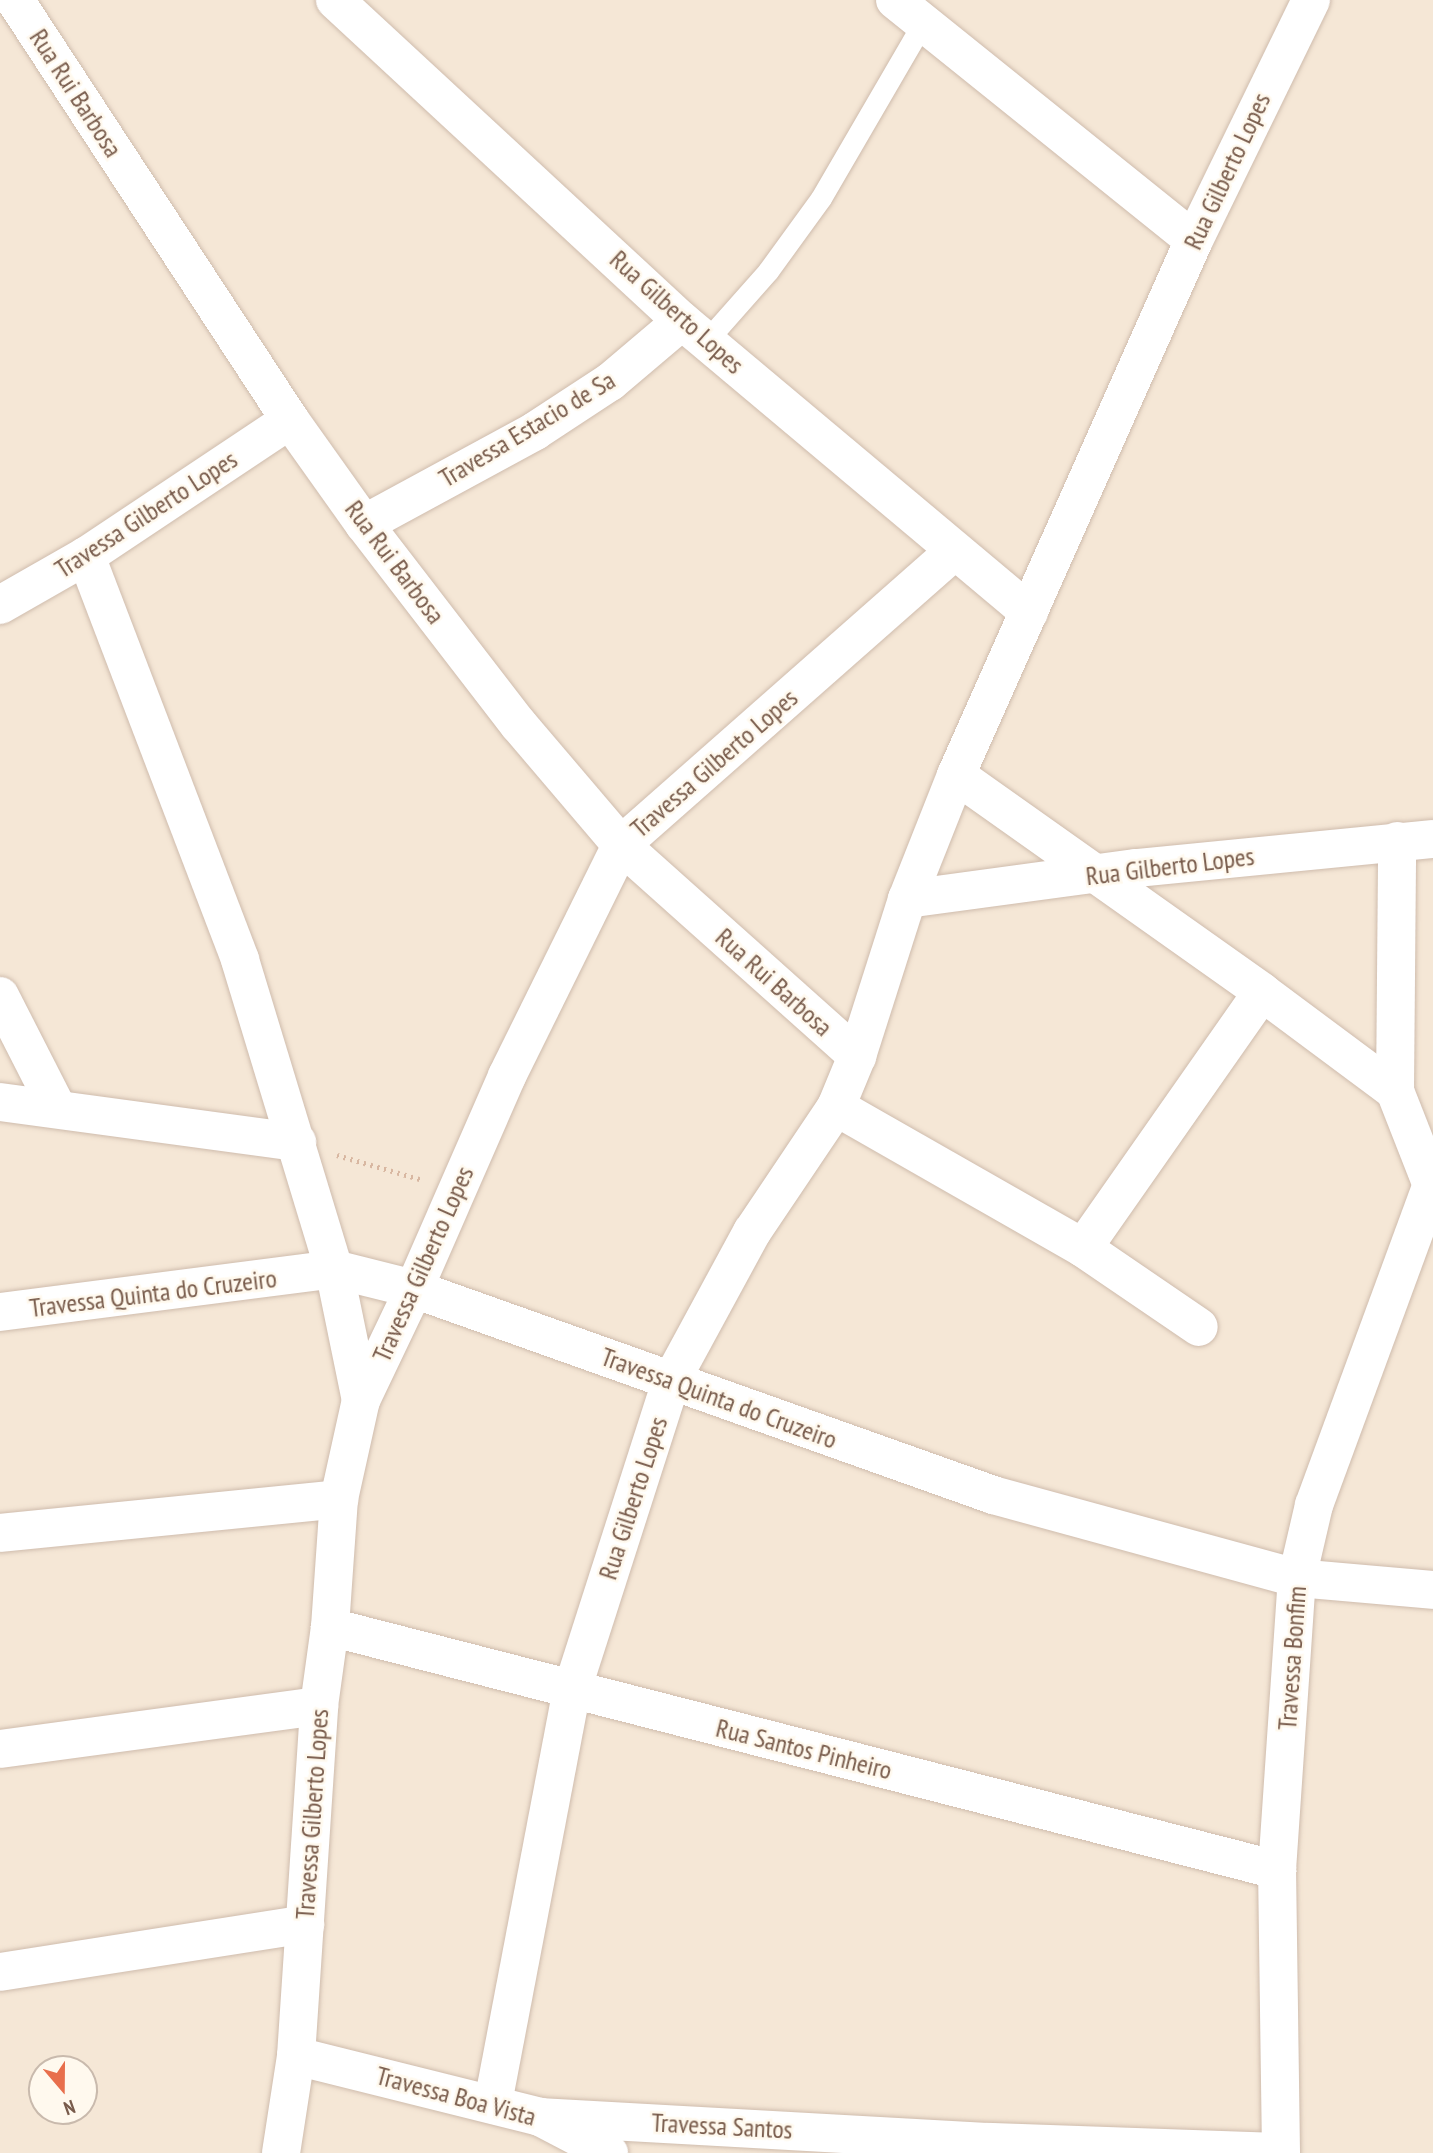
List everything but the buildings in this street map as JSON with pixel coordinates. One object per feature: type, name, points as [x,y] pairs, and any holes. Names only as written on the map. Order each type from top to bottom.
[{"type":"street","name":"Rua Rui Barbosa","points":[[15,0],[290,420],[364,524],[519,725],[621,845],[857,1056]]},
{"type":"street","name":"Rua Gilberto Lopes","points":[[335,0],[695,330],[1029,612]]},
{"type":"street","name":"Rua Gilberto Lopes","points":[[493,2103],[572,1690],[671,1381],[752,1232],[836,1107],[857,1056],[907,899],[956,775],[1194,240],[1311,0]]},
{"type":"street","points":[[917,8],[1194,240]]},
{"type":"street","name":"Travessa Estacio de Sa","points":[[364,524],[535,431],[695,330]]},
{"type":"street","name":"Travessa Gilberto Lopes","points":[[0,605],[86,556],[290,420]]},
{"type":"street","name":"Travessa Gilberto Lopes","points":[[281,2153],[296,2056],[319,1706],[330,1627],[339,1499],[361,1399],[414,1289],[507,1076],[621,845],[954,551]]},
{"type":"street","points":[[86,556],[240,960],[334,1269],[361,1399]]},
{"type":"street","points":[[956,775],[1262,992],[1395,1091]]},
{"type":"street","name":"Rua Gilberto Lopes","points":[[907,899],[1094,874],[1415,840]]},
{"type":"street","points":[[1415,840],[1395,1091],[1432,1186]]},
{"type":"street","points":[[1083,1248],[1262,992]]},
{"type":"street","points":[[0,996],[57,1108]]},
{"type":"street","points":[[0,1102],[297,1143]]},
{"type":"street","points":[[836,1107],[1083,1248],[1199,1327]]},
{"type":"street","name":"Travessa Bonfim","points":[[1282,2152],[1277,1870],[1297,1578],[1314,1505],[1432,1186]]},
{"type":"street","name":"Travessa Quinta do Cruzeiro","points":[[0,1312],[334,1269],[414,1289],[993,1495],[1297,1578],[1433,1590]]},
{"type":"street","points":[[0,1533],[339,1499]]},
{"type":"street","name":"Rua Santos Pinheiro","points":[[330,1627],[1277,1870]]},
{"type":"street","points":[[0,1749],[319,1706]]},
{"type":"street","points":[[0,1972],[305,1924]]},
{"type":"street","name":"Travessa Boa Vista","points":[[296,2056],[493,2103],[540,2117],[609,2153]]},
{"type":"street","name":"Travessa Santos","points":[[540,2117],[839,2143],[990,2142],[1282,2152]]},
{"type":"lane","points":[[695,330],[768,271],[821,198],[917,8]]},
{"type":"path","points":[[297,1143],[457,1191]]},
{"type":"shaded area","points":[[0,0],[1433,0],[1433,2153],[0,2153]]}]
